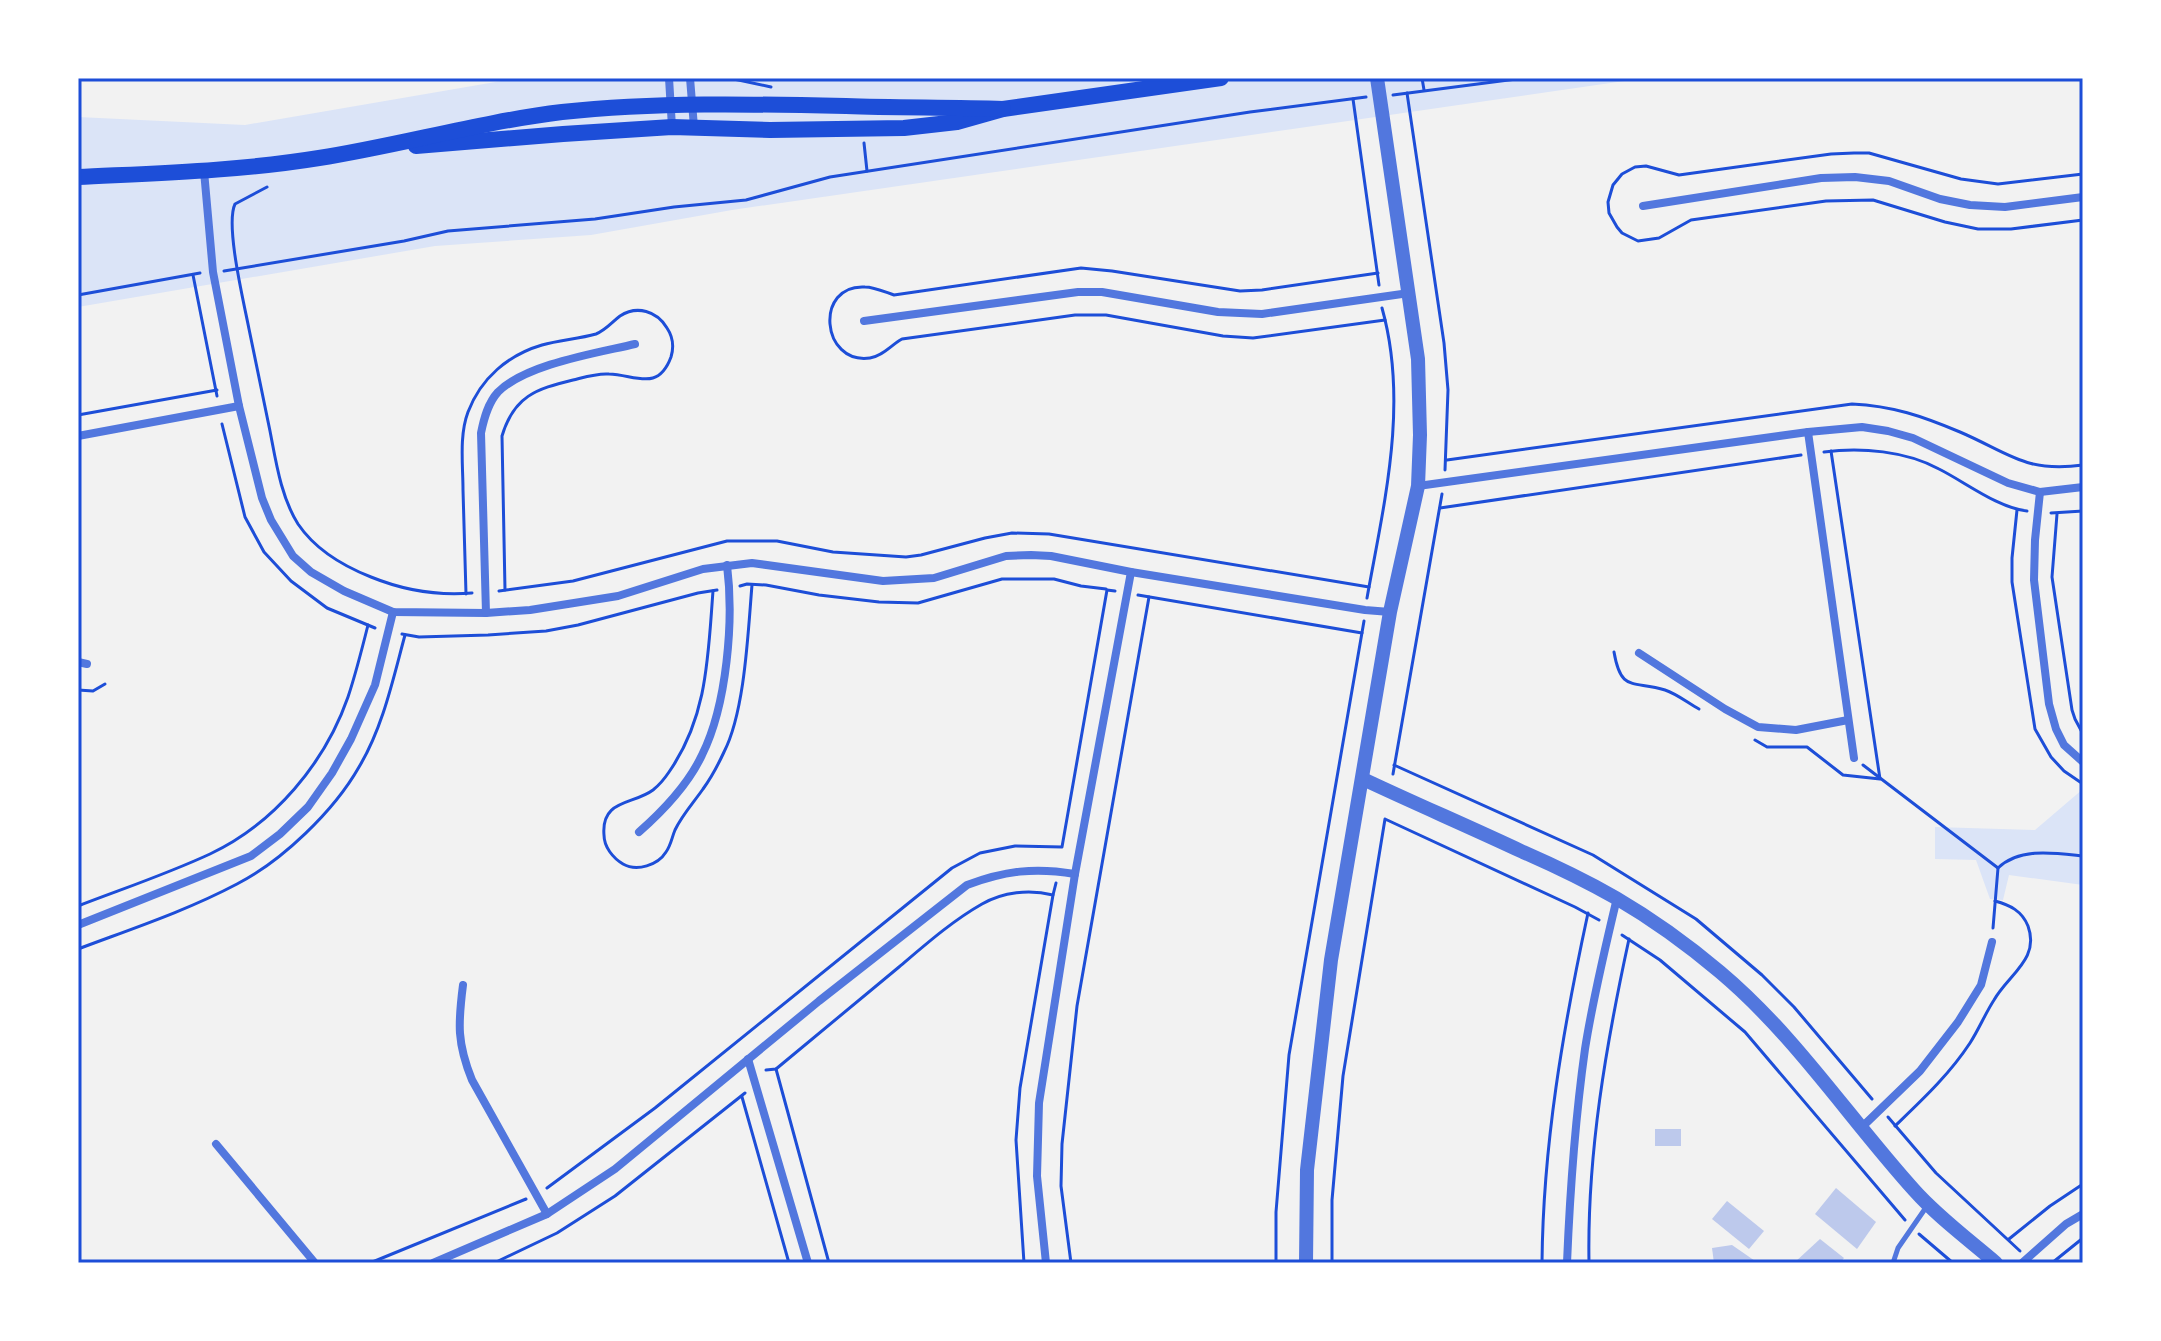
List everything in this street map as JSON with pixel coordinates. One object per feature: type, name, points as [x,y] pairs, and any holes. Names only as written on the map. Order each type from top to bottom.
[{"type":"main road","points":[[78,177],[257,167],[379,148],[672,127],[770,130],[904,128],[957,122],[1003,109],[1221,78]]},
{"type":"main road","points":[[379,148],[438,133],[560,112],[693,105],[1003,109]]},
{"type":"street","points":[[669,78],[672,127]]},
{"type":"street","points":[[690,78],[694,127]]},
{"type":"street","points":[[1306,1263],[1307,1170],[1331,960],[1390,612],[1418,486],[1418,359],[1377,78]]},
{"type":"street","points":[[204,171],[213,272],[239,406],[262,498],[271,520],[293,556],[311,572],[344,591],[393,612],[530,610],[618,596],[703,569],[727,565],[772,565],[883,581],[934,578],[1006,556],[1031,555],[1390,612]]},
{"type":"street","points":[[1643,206],[1821,178],[1855,177],[1889,181],[1940,199],[1970,205],[2005,207],[2083,197]]},
{"type":"street","points":[[864,321],[1078,292],[1121,294],[1239,314],[1262,314],[1409,293]]},
{"type":"street","points":[[486,613],[481,433],[486,412],[498,392],[542,367],[635,344]]},
{"type":"street","points":[[78,436],[239,406]]},
{"type":"street","points":[[1418,486],[1862,427],[1913,438],[2008,483],[2040,492],[2083,487]]},
{"type":"street","points":[[1808,432],[1854,758]]},
{"type":"street","points":[[2040,492],[2034,580],[2049,704],[2064,745],[2083,762]]},
{"type":"street","points":[[639,832],[682,787],[702,755],[719,709],[727,648],[730,588],[727,565]]},
{"type":"street","points":[[1046,1263],[1037,1176],[1038,1116],[1075,874],[1131,572]]},
{"type":"street","points":[[78,925],[251,856],[308,807],[351,739],[375,685],[393,612]]},
{"type":"street","points":[[1639,653],[1758,727],[1796,730],[1848,720]]},
{"type":"street","points":[[1363,779],[1566,872],[1617,898],[1676,938],[1756,1005],[1804,1056],[1928,1205],[1996,1263]]},
{"type":"street","points":[[433,1263],[547,1214],[615,1169],[967,885],[994,875],[1021,870],[1075,874]]},
{"type":"street","points":[[1567,1263],[1571,1166],[1585,1051],[1617,898]]},
{"type":"street","points":[[1861,1128],[1920,1071],[1958,1022],[1981,985],[1992,942]]},
{"type":"street","points":[[463,985],[458,1022],[463,1058],[472,1080],[547,1214]]},
{"type":"street","points":[[748,1059],[808,1263]]},
{"type":"street","points":[[216,1144],[315,1263]]},
{"type":"street","points":[[2022,1263],[2066,1224],[2083,1214]]},
{"type":"lane","points":[[1893,1263],[1898,1248],[1928,1205]]},
{"type":"path","points":[[1422,78],[1424,91]]},
{"type":"path","points":[[78,295],[448,231],[595,219],[746,200],[830,177],[1235,114],[1524,78]]},
{"type":"path","points":[[1276,1263],[1276,1212],[1289,1055],[1392,457],[1393,389],[1353,99]]},
{"type":"path","points":[[2083,174],[1985,183],[1869,153],[1831,154],[1679,175],[1646,166],[1635,167],[1622,174],[1613,185],[1608,202],[1609,213],[1617,227],[1638,241],[1659,238],[1691,220],[1838,200],[1873,200],[1978,229],[2011,229],[2083,220]]},
{"type":"path","points":[[267,187],[235,204],[231,216],[237,269],[285,495],[297,522],[320,548],[353,570],[380,581],[423,592],[466,594],[586,578],[727,541],[777,541],[833,552],[906,557],[985,538],[1029,533],[1369,587]]},
{"type":"path","points":[[1378,273],[1240,291],[1081,268],[894,295],[868,286],[857,287],[838,297],[829,323],[838,345],[853,356],[870,358],[880,355],[902,339],[1075,315],[1106,315],[1223,336],[1253,338],[1385,320]]},
{"type":"path","points":[[193,275],[219,410],[245,517],[264,552],[291,581],[327,608],[388,632],[419,637],[546,631],[698,593],[752,585],[879,602],[918,603],[1002,579],[1054,579],[1362,633]]},
{"type":"path","points":[[466,594],[462,447],[468,412],[480,388],[505,362],[525,351],[595,334],[623,314],[648,311],[667,327],[673,344],[672,355],[662,372],[641,380],[606,373],[548,386],[520,402],[506,422],[502,436],[505,590]]},
{"type":"path","points":[[78,415],[217,390]]},
{"type":"path","points":[[1439,508],[1842,449],[1882,452],[1935,466],[2017,510],[2057,514],[2083,511]]},
{"type":"path","points":[[1831,451],[1880,779]]},
{"type":"path","points":[[2057,514],[2052,577],[2072,710],[2083,734]]},
{"type":"path","points":[[713,591],[707,676],[697,714],[684,744],[669,772],[653,790],[618,804],[607,817],[604,840],[614,858],[627,866],[649,865],[668,850],[676,827],[706,785],[726,749],[739,700],[752,585]]},
{"type":"path","points":[[370,1263],[536,1195],[564,1178],[952,868],[980,853],[1015,846],[1062,847],[1107,590]]},
{"type":"path","points":[[1071,1263],[1061,1186],[1062,1144],[1077,1006],[1149,597]]},
{"type":"path","points":[[78,906],[211,854],[270,814],[314,764],[337,724],[357,670],[368,625]]},
{"type":"path","points":[[1614,652],[1620,675],[1630,684],[1670,692],[1707,713]]},
{"type":"path","points":[[78,690],[93,691],[105,684]]},
{"type":"path","points":[[1755,740],[1767,747],[1807,747],[1843,775],[1880,779]]},
{"type":"path","points":[[1854,758],[1998,868]]},
{"type":"path","points":[[1332,1263],[1332,1200],[1343,1076],[1385,819],[1588,913],[1660,960],[1745,1032],[1912,1228],[1953,1263]]},
{"type":"path","points":[[1992,942],[1998,868],[2007,859],[2041,852],[2083,856]]},
{"type":"path","points":[[1024,1263],[1016,1140],[1020,1088],[1058,871]]},
{"type":"path","points":[[494,1263],[557,1233],[615,1196],[742,1096],[765,1070],[776,1069],[941,932],[983,903],[1023,892],[1053,895]]},
{"type":"path","points":[[1542,1263],[1554,1092],[1588,913]]},
{"type":"path","points":[[1589,1263],[1595,1143],[1606,1056],[1629,939]]},
{"type":"path","points":[[776,1069],[829,1263]]},
{"type":"path","points":[[742,1096],[789,1263]]},
{"type":"path","points":[[2008,1239],[2083,1184]]},
{"type":"path","points":[[2052,1263],[2083,1238]]},
{"type":"shaded area","points":[[519,78],[1645,78],[732,210],[591,235],[435,246],[78,307],[78,117],[245,125]]},
{"type":"shaded area","points":[[2083,789],[2083,885],[2009,875],[2003,900],[1990,899],[1976,860],[1935,859],[1935,827],[2035,830]]},
{"type":"building","points":[[1655,1129],[1681,1129],[1681,1146],[1655,1146]]},
{"type":"building","points":[[1836,1188],[1876,1222],[1857,1249],[1815,1214]]},
{"type":"building","points":[[1727,1201],[1764,1231],[1749,1249],[1712,1219]]},
{"type":"building","points":[[1820,1239],[1844,1258],[1840,1263],[1794,1263]]},
{"type":"building","points":[[1732,1245],[1758,1263],[1714,1263],[1712,1248]]}]
